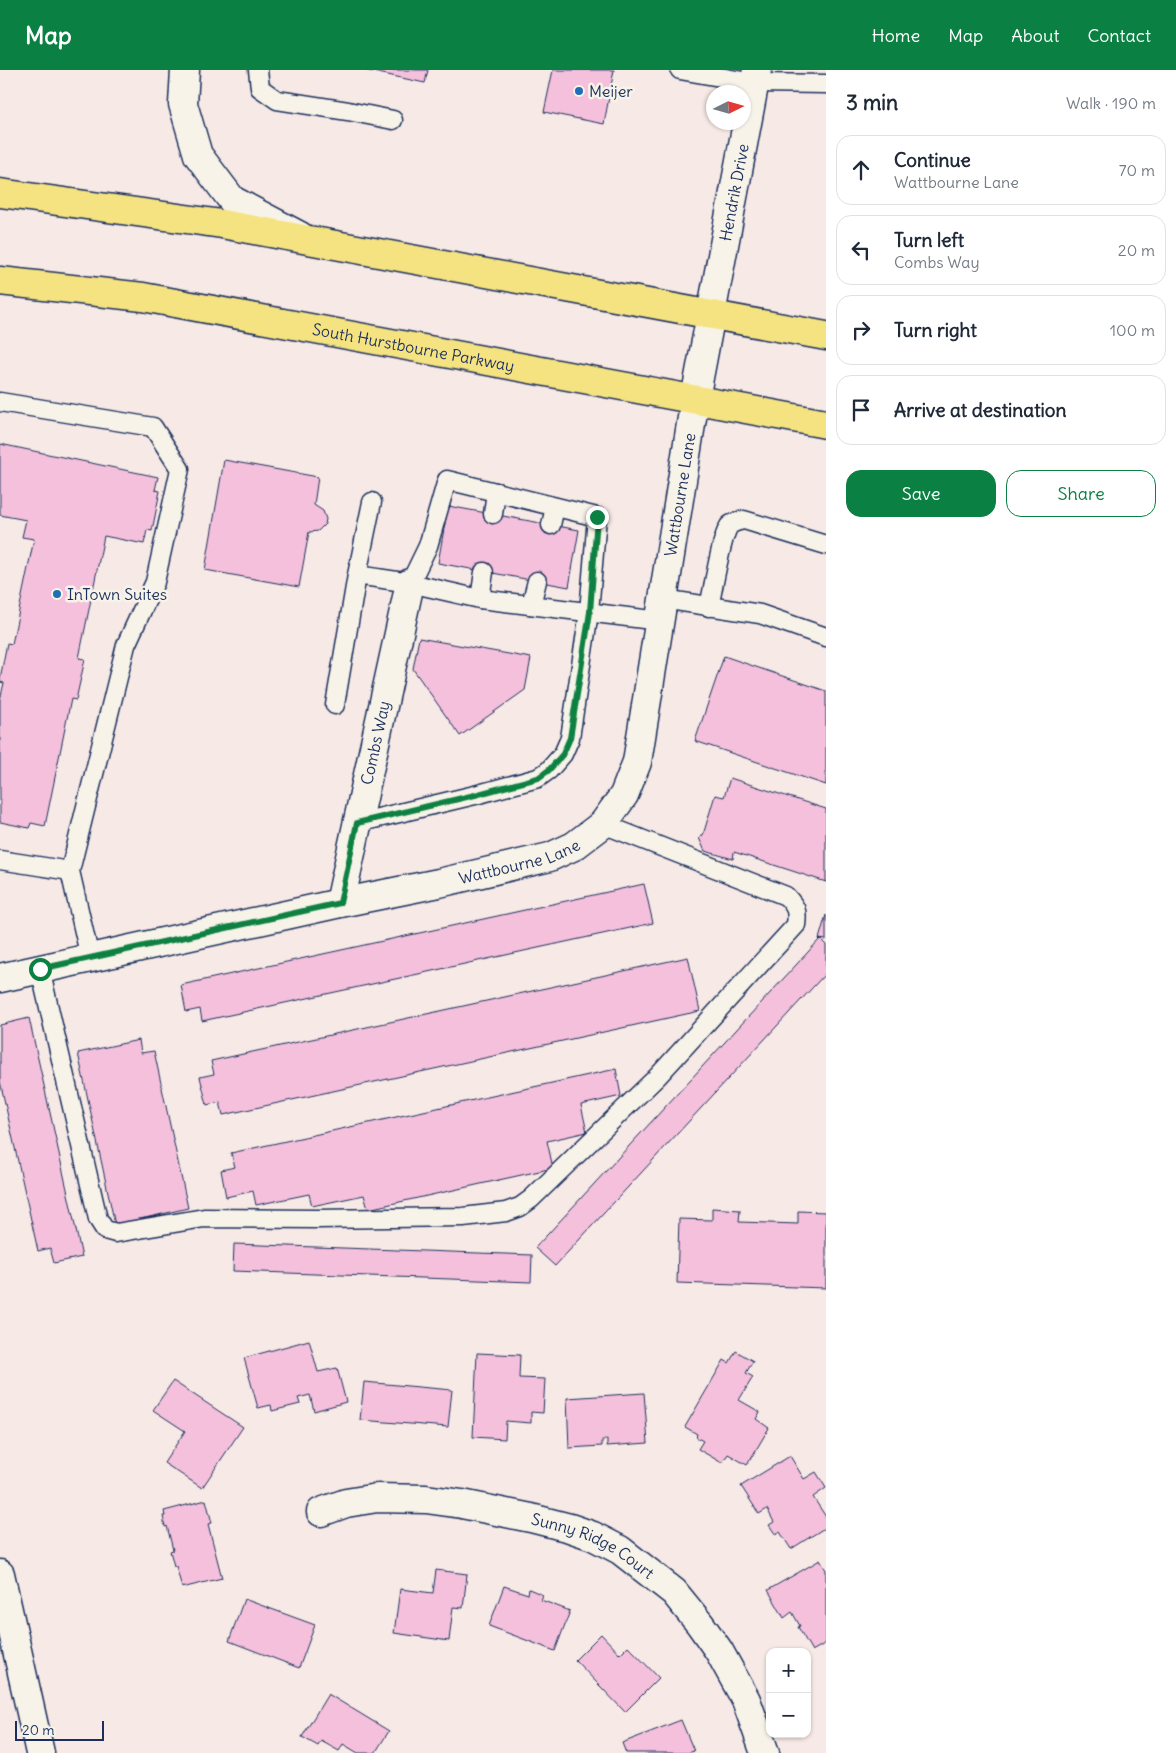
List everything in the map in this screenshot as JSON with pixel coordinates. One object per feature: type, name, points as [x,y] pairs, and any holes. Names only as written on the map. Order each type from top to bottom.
[{"type":"main road","points":[[0,193],[222,224],[826,336]]},
{"type":"main road","name":"South Hurstbourne Parkway","points":[[0,281],[143,297],[826,424]]},
{"type":"street","points":[[185,70],[183,104],[198,155],[232,200],[306,239]]},
{"type":"street","name":"Hendrik Drive","points":[[695,399],[756,77]]},
{"type":"street","name":"Wattbourne Lane","points":[[0,978],[439,883],[550,857],[574,846],[602,824],[624,795],[637,762],[695,399]]},
{"type":"street","name":"Combs Way","points":[[340,903],[410,583]]},
{"type":"street","name":"Sunny Ridge Court","points":[[321,1512],[346,1503],[377,1498],[435,1500],[531,1518],[570,1528],[592,1536],[620,1550],[674,1592],[700,1624],[719,1651],[746,1700],[765,1753]]},
{"type":"street","points":[[0,1574],[40,1753]]},
{"type":"lane","points":[[258,70],[260,88],[277,100],[393,120]]},
{"type":"lane","points":[[680,70],[826,84]]},
{"type":"lane","points":[[0,402],[153,426],[180,469],[155,582],[126,645],[70,871],[90,958]]},
{"type":"lane","points":[[357,823],[538,778],[549,770],[563,754],[570,738],[590,612],[597,517],[447,480],[428,546],[410,583]]},
{"type":"lane","points":[[493,514],[496,492]]},
{"type":"lane","points":[[335,705],[357,575],[372,502]]},
{"type":"lane","points":[[551,525],[556,507]]},
{"type":"lane","points":[[710,607],[724,541],[729,526],[734,522],[744,520],[826,545]]},
{"type":"lane","points":[[480,598],[484,572]]},
{"type":"lane","points":[[357,575],[410,583],[480,598],[590,612],[710,607],[760,614],[826,637]]},
{"type":"lane","points":[[531,605],[537,581]]},
{"type":"lane","points":[[40,969],[98,1219],[105,1230],[116,1233],[131,1232],[204,1218],[462,1217],[506,1212],[520,1207],[531,1199],[658,1076],[796,925],[798,913],[786,896],[602,824]]},
{"type":"lane","points":[[0,860],[70,871]]},
{"type":"building","points":[[364,70],[428,70],[425,83]]},
{"type":"building","name":"Meijer","points":[[553,70],[614,70],[604,124],[544,112]]},
{"type":"building","name":"InTown Suites","points":[[0,444],[158,477],[155,490],[160,491],[152,531],[147,530],[144,544],[104,536],[79,658],[85,659],[76,700],[71,699],[45,826],[31,823],[29,828],[0,822],[0,700],[4,683],[0,682],[0,679],[7,643],[12,644],[34,539],[22,537],[26,520],[0,515]]},
{"type":"building","points":[[224,460],[318,477],[314,505],[323,511],[326,519],[325,524],[318,531],[309,532],[299,587],[205,570]]},
{"type":"building","points":[[448,506],[579,530],[569,587],[438,563]]},
{"type":"building","points":[[419,638],[531,658],[525,690],[460,736],[413,669]]},
{"type":"building","points":[[724,656],[826,691],[826,785],[695,741]]},
{"type":"building","points":[[730,778],[826,809],[826,882],[734,852],[733,859],[705,851],[699,838],[703,835],[715,795],[724,797]]},
{"type":"building","points":[[644,884],[653,923],[202,1021],[200,1009],[186,1012],[181,985]]},
{"type":"building","points":[[826,915],[826,940],[819,939]]},
{"type":"building","points":[[820,939],[826,945],[826,973],[555,1266],[535,1248]]},
{"type":"building","points":[[688,957],[700,1011],[223,1115],[220,1102],[207,1105],[200,1077],[214,1074],[211,1061]]},
{"type":"building","points":[[29,1018],[82,1257],[54,1263],[50,1248],[38,1251],[0,1081],[0,1025]]},
{"type":"building","points":[[139,1040],[141,1053],[154,1051],[188,1208],[115,1225],[78,1053]]},
{"type":"building","points":[[616,1069],[621,1096],[581,1105],[587,1132],[547,1141],[553,1168],[368,1209],[364,1195],[312,1206],[309,1194],[256,1205],[253,1191],[226,1197],[221,1170],[235,1167],[231,1153]]},
{"type":"building","points":[[712,1208],[740,1210],[739,1222],[798,1224],[798,1211],[826,1212],[826,1288],[677,1283],[679,1219],[712,1220]]},
{"type":"building","points":[[234,1244],[532,1255],[531,1282],[233,1271]]},
{"type":"building","points":[[309,1340],[318,1372],[337,1368],[346,1402],[314,1411],[310,1395],[298,1398],[300,1404],[272,1411],[271,1405],[258,1408],[244,1358]]},
{"type":"building","points":[[736,1351],[753,1361],[746,1373],[753,1377],[739,1400],[760,1412],[756,1419],[769,1428],[747,1465],[728,1454],[722,1463],[698,1449],[703,1441],[696,1437],[697,1434],[685,1427],[724,1360],[729,1363]]},
{"type":"building","points":[[477,1353],[520,1355],[519,1378],[545,1379],[543,1413],[531,1412],[531,1423],[506,1421],[505,1439],[473,1437]]},
{"type":"building","points":[[173,1381],[243,1427],[202,1488],[164,1463],[185,1431],[153,1410]]},
{"type":"building","points":[[364,1382],[452,1390],[448,1427],[360,1420]]},
{"type":"building","points":[[644,1393],[648,1443],[607,1446],[607,1440],[602,1440],[602,1446],[569,1448],[567,1398]]},
{"type":"building","points":[[790,1456],[804,1479],[816,1472],[826,1488],[813,1497],[826,1517],[826,1527],[791,1549],[780,1532],[776,1535],[769,1525],[774,1522],[767,1509],[759,1514],[741,1486]]},
{"type":"building","points":[[206,1500],[212,1523],[208,1524],[222,1578],[182,1588],[170,1551],[173,1550],[167,1526],[165,1527],[164,1511]]},
{"type":"building","points":[[820,1560],[826,1570],[826,1643],[812,1651],[798,1627],[800,1626],[792,1612],[784,1618],[768,1590]]},
{"type":"building","points":[[436,1570],[467,1574],[463,1608],[453,1607],[449,1641],[394,1633],[400,1589],[433,1593]]},
{"type":"building","points":[[504,1586],[528,1594],[529,1589],[543,1595],[541,1600],[570,1611],[555,1651],[489,1626]]},
{"type":"building","points":[[244,1599],[315,1625],[299,1668],[229,1641]]},
{"type":"building","points":[[601,1634],[620,1654],[628,1646],[659,1678],[625,1712],[575,1660]]},
{"type":"building","points":[[328,1694],[389,1731],[375,1753],[358,1753],[343,1744],[339,1751],[321,1741],[318,1746],[302,1737]]},
{"type":"building","points":[[681,1720],[694,1751],[688,1753],[626,1753],[622,1743]]},
{"type":"place","name":"Meijer","points":[[579,91]]},
{"type":"place","name":"InTown Suites","points":[[57,594]]},
{"type":"route","points":[[40,969],[340,903],[357,823],[538,778],[549,770],[563,754],[570,738],[590,612],[597,517]]}]
